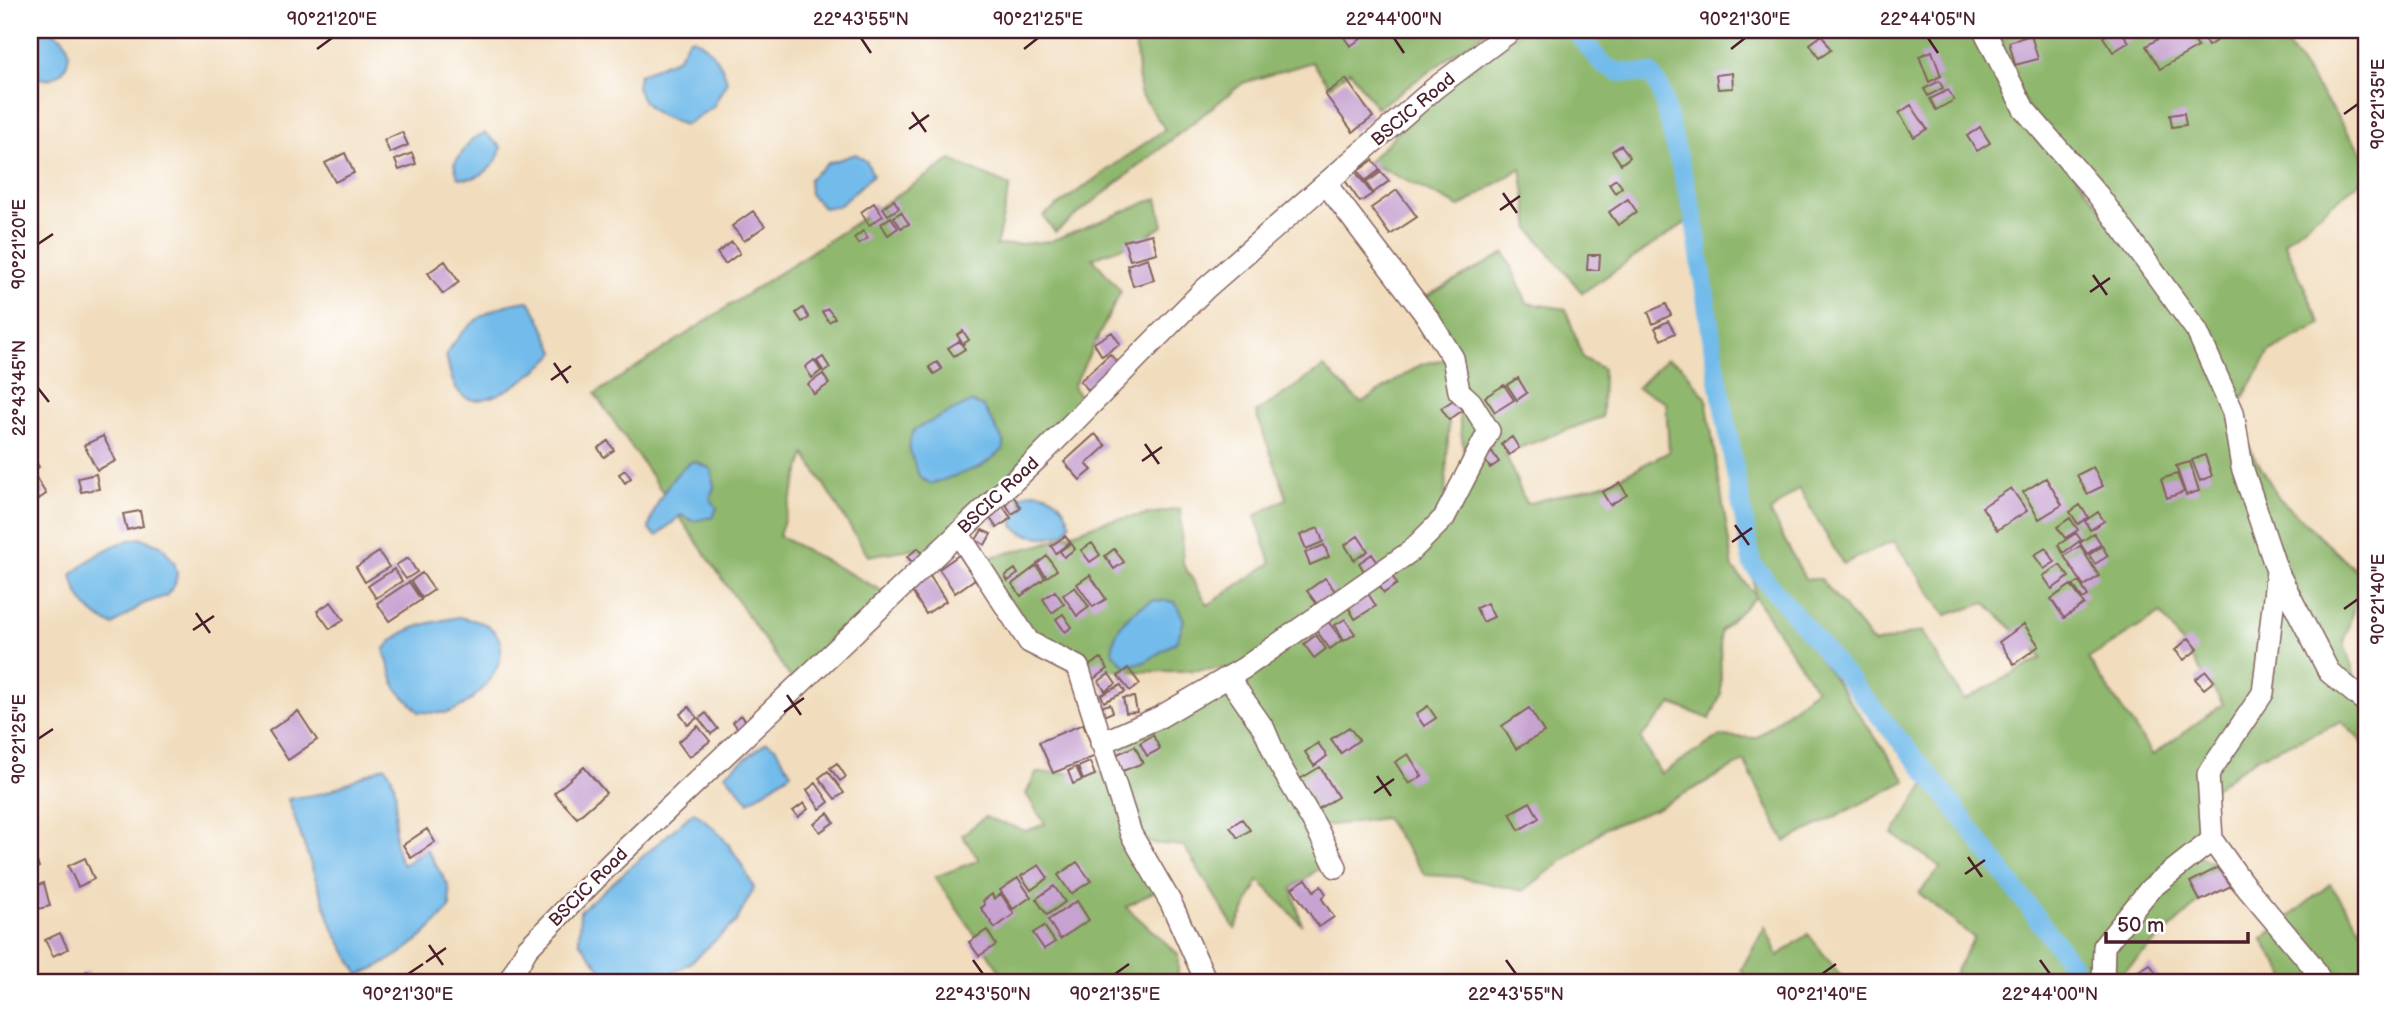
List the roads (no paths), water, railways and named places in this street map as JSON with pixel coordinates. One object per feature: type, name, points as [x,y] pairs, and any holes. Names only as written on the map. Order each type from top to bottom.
[{"type":"street","name":"BSCIC Road","points":[[508,983],[527,948],[604,870],[1038,458],[1205,289],[1435,88],[1512,30]]},
{"type":"street","points":[[1984,30],[2024,109],[2098,195],[2197,331],[2233,412],[2242,467],[2277,571],[2329,672],[2367,703]]},
{"type":"street","points":[[1101,743],[1160,717],[1283,643],[1328,608],[1411,551],[1444,518],[1489,431],[1471,402],[1459,391],[1453,358],[1428,318],[1326,184]]},
{"type":"street","points":[[958,533],[1028,642],[1078,667],[1131,834],[1171,902],[1207,983]]},
{"type":"street","points":[[2277,571],[2263,693],[2208,774],[2212,840],[2242,882],[2312,964],[2322,983]]},
{"type":"street","points":[[1228,677],[1264,729],[1279,764],[1336,867]]},
{"type":"street","points":[[2103,983],[2104,946],[2150,889],[2212,840]]},
{"type":"water","points":[[38,30],[54,33],[64,40],[68,50],[68,61],[55,77],[43,79],[30,74],[30,34]]},
{"type":"water","points":[[693,38],[715,56],[727,81],[713,107],[685,125],[649,108],[637,87],[639,75],[678,58],[688,40]]},
{"type":"water","points":[[485,133],[501,147],[496,160],[479,175],[472,178],[458,177],[454,164],[472,139]]},
{"type":"water","points":[[856,154],[867,162],[873,175],[839,206],[824,208],[810,194],[809,179],[828,163]]},
{"type":"water","points":[[529,301],[555,352],[525,379],[497,394],[484,399],[471,399],[462,395],[453,381],[446,354],[462,333],[481,317],[503,306]]},
{"type":"water","points":[[971,402],[984,407],[1003,441],[1003,450],[980,467],[931,484],[920,478],[910,447],[915,429]]},
{"type":"water","points":[[694,461],[711,469],[714,487],[710,498],[717,508],[713,517],[693,521],[681,515],[657,536],[649,530],[654,511],[672,480]]},
{"type":"water","points":[[1033,492],[1047,494],[1062,506],[1070,524],[1065,533],[1037,537],[1013,526],[1013,517],[1024,508],[1018,497]]},
{"type":"water","points":[[140,538],[161,545],[174,562],[177,574],[175,584],[166,596],[143,604],[113,625],[97,617],[85,606],[72,575],[103,551]]},
{"type":"water","points":[[1154,600],[1175,602],[1184,620],[1177,641],[1145,662],[1125,666],[1112,652],[1116,634],[1131,614]]},
{"type":"water","points":[[459,617],[490,627],[498,638],[501,650],[499,662],[485,686],[463,705],[444,713],[419,712],[396,688],[384,650],[390,642],[407,631]]},
{"type":"water","points":[[767,742],[775,747],[791,773],[749,802],[725,774]]},
{"type":"water","points":[[385,766],[395,790],[397,853],[403,865],[427,850],[449,887],[450,908],[409,948],[386,963],[359,975],[334,931],[288,799],[325,793]]},
{"type":"water","points":[[694,812],[714,828],[729,846],[754,888],[736,922],[690,963],[654,983],[612,983],[579,941],[580,911]]},
{"type":"waterway","points":[[1574,30],[1603,65],[1618,72],[1651,74],[1660,88],[1694,217],[1714,356],[1752,564],[1943,792],[2072,965],[2078,983]]}]
